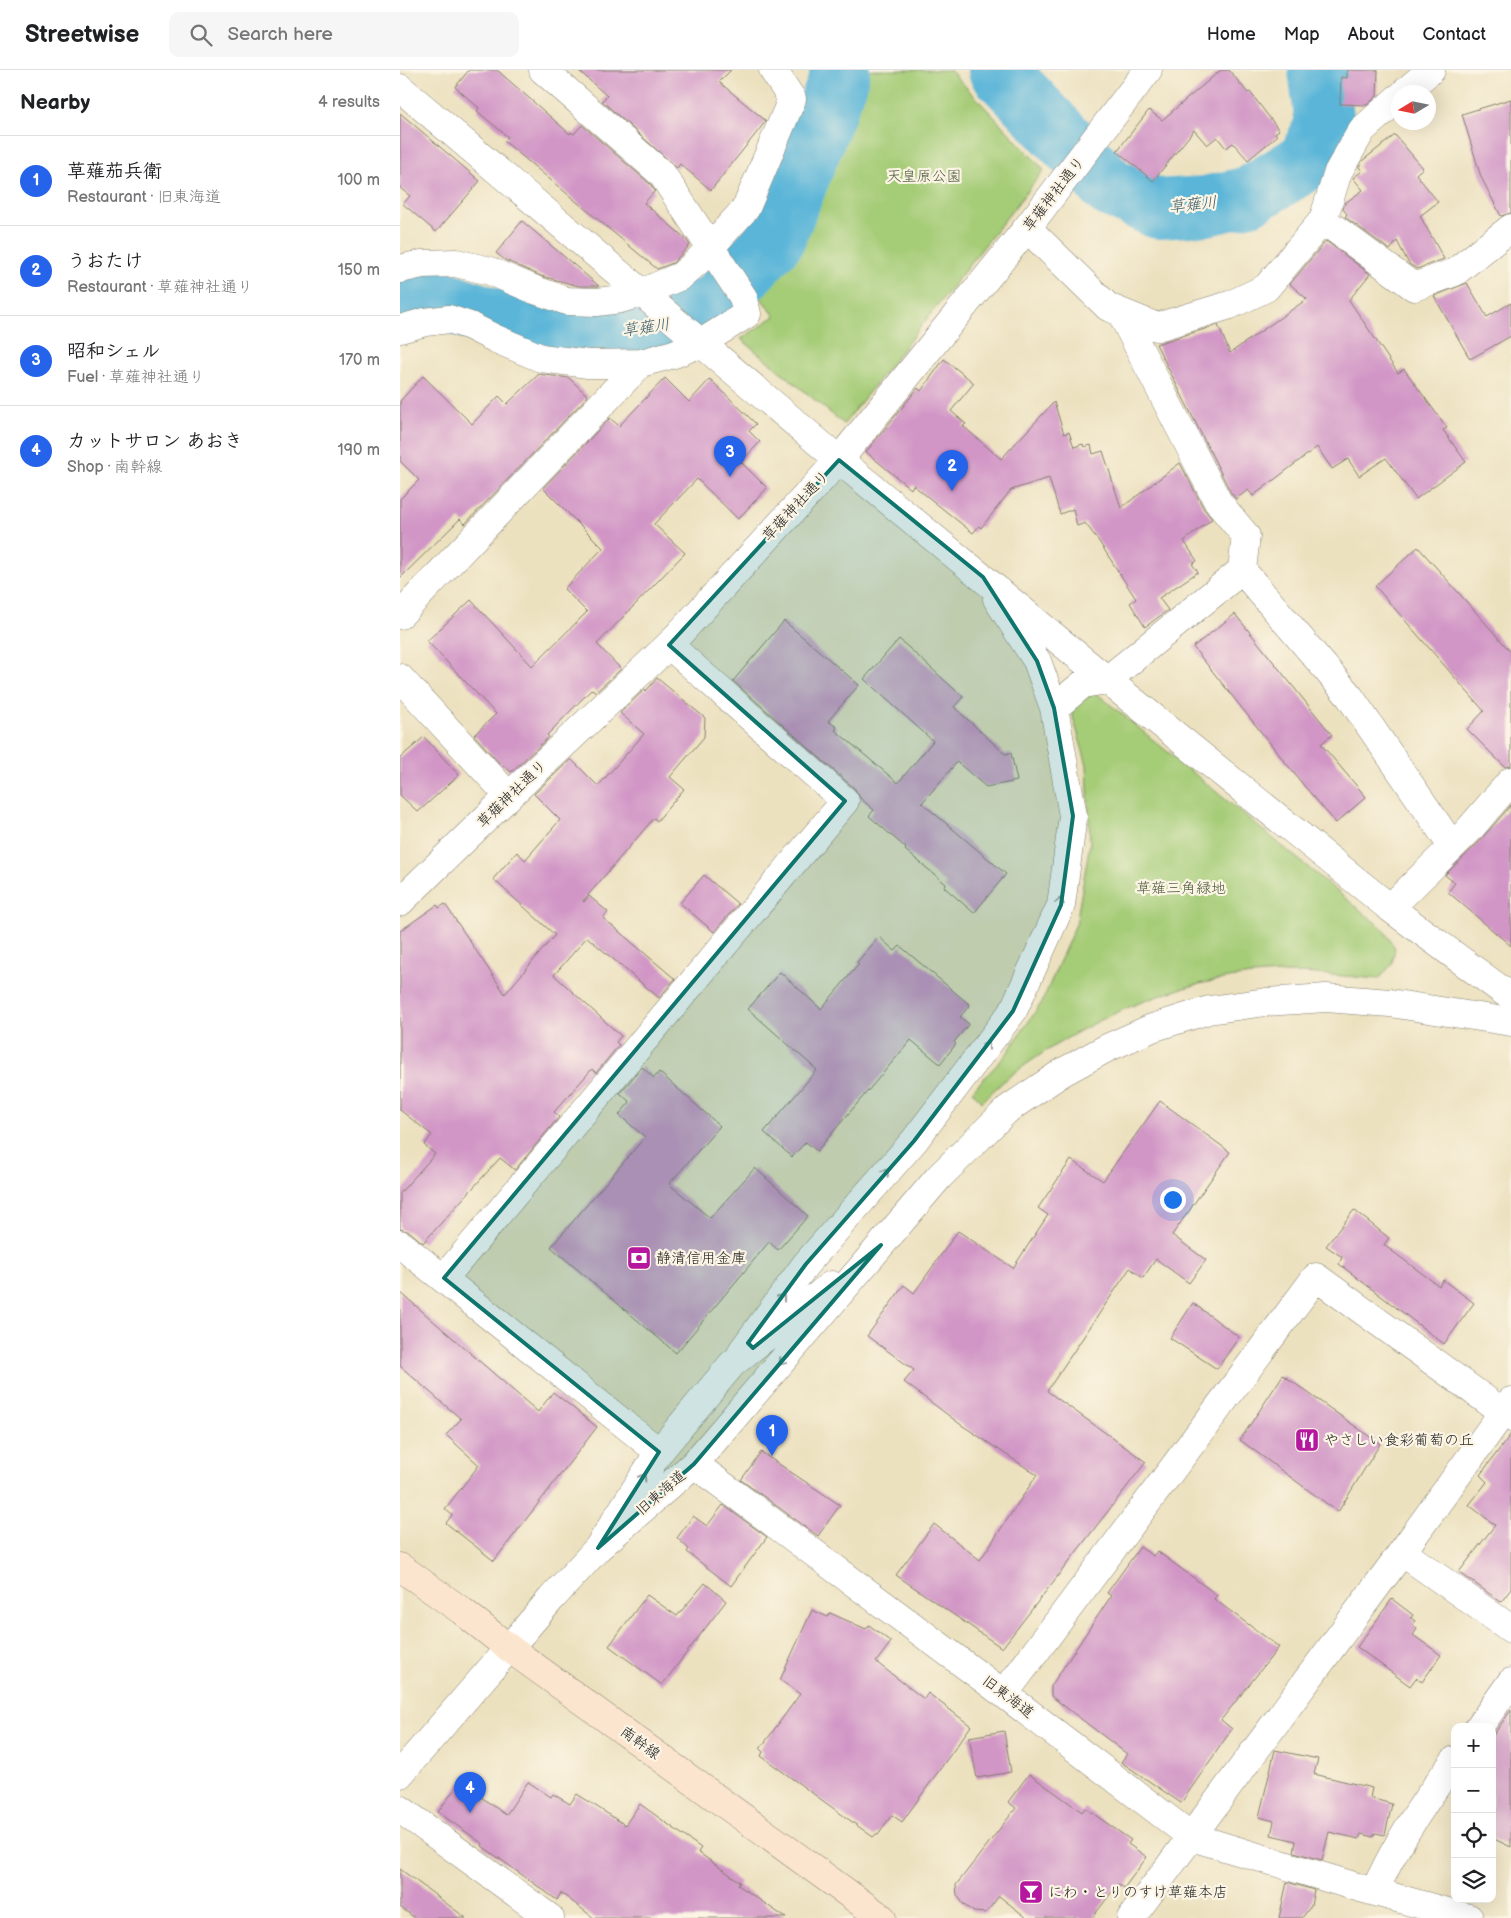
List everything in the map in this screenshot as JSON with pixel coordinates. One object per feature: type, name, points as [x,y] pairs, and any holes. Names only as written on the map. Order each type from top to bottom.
[{"type":"main road","name":"南幹線","points":[[400,1566],[508,1648],[882,1918]]},
{"type":"street","points":[[400,329],[425,322],[449,319],[470,326],[541,358],[588,364],[641,363],[674,354],[701,343],[747,314],[743,296],[662,174],[543,70]]},
{"type":"street","points":[[400,269],[422,264],[456,263],[490,271],[567,301],[597,302],[643,292],[681,276],[712,248],[746,208],[792,99],[773,70]]},
{"type":"street","name":"草薙神社通り","points":[[400,902],[669,645],[839,460],[1027,228],[1148,70]]},
{"type":"street","points":[[1413,85],[1431,70]]},
{"type":"street","points":[[400,88],[839,460],[1107,680],[1390,908],[1511,997]]},
{"type":"street","points":[[1027,228],[1108,307],[1157,327],[1230,305],[1266,288],[1323,220],[1338,172],[1362,130],[1391,104]]},
{"type":"street","points":[[1323,220],[1414,287],[1455,272],[1511,228]]},
{"type":"street","points":[[1054,708],[1083,684],[1107,680],[1242,570],[1246,536],[1218,502],[1121,313]]},
{"type":"street","points":[[400,615],[641,363]]},
{"type":"street","points":[[1242,570],[1350,698],[1452,846]]},
{"type":"street","points":[[400,1774],[508,1648],[598,1548],[659,1452],[732,1364],[806,1264],[914,1141],[1013,1012],[1060,905],[1074,816],[1054,708],[1037,661],[983,577]]},
{"type":"street","points":[[444,1278],[845,801],[669,645]]},
{"type":"street","points":[[400,678],[509,796]]},
{"type":"street","points":[[1390,908],[1467,832],[1511,781]]},
{"type":"street","points":[[694,1464],[939,1177],[1008,1109],[1062,1072],[1107,1048],[1152,1028],[1209,1010],[1266,1002],[1326,998],[1390,1003],[1511,1022]]},
{"type":"street","points":[[400,1244],[659,1452]]},
{"type":"street","points":[[732,1364],[881,1245]]},
{"type":"street","points":[[1004,1694],[1316,1277],[1508,1410],[1131,1918]]},
{"type":"street","name":"旧東海道","points":[[598,1548],[694,1464],[1004,1694],[1192,1837],[1468,1918]]},
{"type":"street","points":[[1402,1552],[1511,1628]]},
{"type":"street","points":[[1481,1723],[1511,1682]]},
{"type":"street","points":[[1375,1891],[1384,1870],[1433,1789],[1451,1765]]},
{"type":"street","points":[[400,1809],[550,1918]]},
{"type":"highlighted area","points":[[839,460],[983,577],[1037,661],[1054,708],[1073,816],[1061,905],[1013,1011],[914,1141],[806,1264],[748,1343],[753,1348],[881,1245],[694,1464],[598,1548],[659,1452],[444,1278],[845,801],[669,645]]},
{"type":"green space","name":"天皇原公園","points":[[868,70],[950,70],[1044,170],[844,424],[741,339],[775,316],[760,297],[803,234]]},
{"type":"green space","name":"草薙三角緑地","points":[[1095,692],[1383,929],[1395,948],[1392,964],[1379,979],[1307,973],[1279,973],[1230,978],[1163,994],[1099,1021],[1068,1038],[1010,1076],[982,1102],[972,1091],[1005,1056],[1042,1002],[1076,924],[1090,843],[1087,765],[1070,707]]},
{"type":"building","points":[[469,70],[497,70],[570,134],[571,132],[574,134],[582,125],[650,184],[655,191],[644,203],[685,238],[690,245],[673,263],[657,269],[504,141],[508,137],[477,111],[479,108],[455,87]]},
{"type":"building","points":[[578,70],[731,70],[719,82],[766,121],[711,190],[680,164],[677,168],[602,101],[607,96]]},
{"type":"building","points":[[1221,70],[1229,70],[1248,93],[1250,92],[1279,130],[1275,133],[1277,136],[1248,160],[1233,143],[1226,148],[1217,137],[1207,145],[1194,130],[1153,181],[1117,151],[1149,110],[1162,120]]},
{"type":"building","points":[[1347,70],[1378,70],[1377,96],[1367,105],[1340,104],[1341,77],[1347,78]]},
{"type":"building","points":[[1511,99],[1511,213],[1501,216],[1481,177],[1462,114]]},
{"type":"building","points":[[400,113],[480,181],[436,232],[403,204],[410,196],[400,188]]},
{"type":"building","points":[[1395,135],[1423,168],[1416,174],[1438,202],[1420,216],[1444,259],[1417,269],[1409,264],[1397,241],[1390,250],[1345,217],[1347,214],[1343,209],[1345,203],[1363,190],[1353,178],[1362,171],[1359,167],[1362,161]]},
{"type":"building","points":[[522,221],[599,286],[579,286],[541,276],[505,260],[496,253]]},
{"type":"building","points":[[1326,241],[1370,274],[1349,300],[1398,373],[1404,369],[1447,428],[1443,430],[1466,462],[1416,499],[1386,458],[1359,476],[1348,459],[1332,469],[1317,447],[1253,496],[1248,490],[1236,499],[1231,493],[1156,344],[1218,325],[1230,353],[1307,299],[1290,284]]},
{"type":"building","points":[[1467,283],[1487,317],[1511,303],[1511,336],[1470,359],[1434,296]]},
{"type":"building","points":[[944,359],[974,383],[951,411],[966,424],[963,426],[1001,459],[1054,402],[1064,434],[1069,432],[1074,447],[1083,444],[1084,447],[1091,445],[1093,454],[1103,451],[1121,508],[1180,463],[1204,509],[1212,519],[1184,541],[1197,561],[1192,564],[1198,572],[1159,598],[1168,610],[1145,627],[1130,603],[1136,599],[1098,540],[1085,523],[1077,526],[1073,509],[1060,514],[1049,478],[1011,490],[981,528],[979,526],[973,533],[913,485],[911,489],[866,452],[918,388],[921,391]]},
{"type":"building","points":[[539,374],[569,378],[588,396],[465,524],[460,519],[400,578],[400,499],[419,480],[400,461],[400,401],[423,376],[472,424],[499,396],[507,404]]},
{"type":"building","points":[[665,378],[689,402],[710,379],[756,424],[749,431],[760,442],[741,462],[767,488],[738,519],[697,479],[654,524],[685,553],[597,644],[621,669],[596,692],[592,689],[547,735],[549,737],[511,772],[502,766],[474,735],[496,714],[427,641],[471,600],[532,666],[587,612],[564,589],[603,548],[543,488],[610,418],[619,426]]},
{"type":"building","points":[[1418,547],[1511,652],[1511,766],[1505,767],[1467,729],[1484,711],[1375,586]]},
{"type":"building","points":[[1235,614],[1332,735],[1321,744],[1366,797],[1336,823],[1193,647]]},
{"type":"building","points":[[784,621],[859,685],[828,721],[837,727],[835,730],[898,783],[933,741],[864,679],[899,639],[963,697],[954,707],[1005,754],[1011,753],[1017,781],[986,787],[957,762],[922,803],[1006,874],[974,913],[944,887],[946,884],[905,850],[906,848],[869,816],[874,810],[860,798],[855,789],[733,681]]},
{"type":"building","points":[[657,678],[705,718],[704,737],[670,777],[684,789],[657,821],[654,818],[583,901],[589,896],[608,912],[603,918],[675,979],[659,998],[587,937],[554,975],[621,1036],[616,1042],[619,1045],[596,1073],[592,1069],[554,1112],[559,1117],[515,1170],[500,1158],[423,1243],[410,1232],[400,1229],[400,1193],[435,1154],[424,1145],[432,1135],[400,1110],[400,931],[437,905],[439,908],[445,904],[505,994],[555,935],[493,879],[517,852],[525,860],[560,820],[534,794],[571,759],[598,786],[644,734],[620,713],[645,689],[646,691]]},
{"type":"building","points":[[424,737],[459,775],[418,812],[400,795],[400,758]]},
{"type":"building","points":[[1511,805],[1511,946],[1448,892],[1455,883],[1445,875],[1478,843]]},
{"type":"building","points":[[704,875],[738,904],[714,932],[680,903]]},
{"type":"building","points":[[879,937],[895,951],[900,946],[970,1005],[960,1017],[969,1024],[954,1042],[956,1044],[940,1064],[911,1040],[817,1151],[806,1142],[792,1157],[764,1132],[817,1070],[748,1009],[780,972],[821,1009]]},
{"type":"building","points":[[642,1067],[654,1078],[659,1072],[720,1126],[669,1184],[710,1218],[755,1168],[808,1216],[778,1250],[769,1242],[676,1353],[551,1247],[645,1137],[619,1115],[630,1102],[620,1093]]},
{"type":"building","points":[[1160,1101],[1230,1152],[1172,1235],[1206,1260],[1189,1283],[1156,1259],[1143,1278],[1130,1268],[1047,1391],[1146,1462],[1002,1648],[896,1575],[934,1524],[980,1560],[1037,1475],[960,1424],[904,1382],[914,1370],[867,1336],[904,1285],[914,1293],[958,1231],[1013,1268],[1048,1215],[1038,1208],[1071,1160],[1103,1181]]},
{"type":"building","points":[[1354,1210],[1389,1238],[1384,1245],[1439,1286],[1443,1280],[1474,1303],[1444,1344],[1339,1264],[1342,1257],[1326,1246]]},
{"type":"building","points":[[400,1292],[538,1412],[553,1392],[597,1427],[494,1561],[446,1523],[452,1515],[445,1509],[479,1465],[446,1435],[461,1419],[400,1366]]},
{"type":"building","points":[[1193,1303],[1239,1337],[1217,1369],[1170,1338]]},
{"type":"building","points":[[1283,1375],[1380,1444],[1338,1512],[1240,1440]]},
{"type":"building","points":[[1511,1434],[1511,1589],[1501,1602],[1459,1572],[1495,1525],[1469,1505],[1487,1482],[1480,1475]]},
{"type":"building","points":[[761,1452],[840,1505],[818,1536],[741,1480]]},
{"type":"building","points":[[723,1505],[767,1537],[731,1586],[687,1552],[689,1549],[677,1538],[693,1516],[707,1526]]},
{"type":"building","points":[[1140,1547],[1153,1556],[1157,1551],[1217,1595],[1214,1599],[1279,1647],[1221,1720],[1232,1729],[1181,1803],[1121,1762],[1127,1754],[1051,1696],[1051,1686],[1111,1596],[1107,1593]]},
{"type":"building","points":[[705,1583],[726,1601],[662,1685],[609,1646],[647,1595],[677,1616]]},
{"type":"building","points":[[1392,1599],[1413,1615],[1411,1618],[1415,1621],[1413,1625],[1417,1629],[1413,1635],[1441,1655],[1422,1682],[1416,1678],[1410,1686],[1357,1647]]},
{"type":"building","points":[[812,1610],[828,1617],[830,1613],[866,1629],[869,1625],[891,1642],[876,1662],[924,1699],[928,1693],[971,1726],[902,1822],[892,1815],[878,1834],[873,1837],[761,1756],[763,1752],[760,1749],[800,1694],[780,1680]]},
{"type":"building","points":[[1511,1710],[1511,1847],[1496,1840],[1496,1731]]},
{"type":"building","points":[[1004,1731],[1011,1772],[977,1778],[969,1737]]},
{"type":"building","points":[[1275,1750],[1318,1759],[1314,1774],[1372,1788],[1370,1798],[1392,1804],[1385,1835],[1375,1833],[1373,1837],[1361,1834],[1359,1839],[1329,1832],[1322,1860],[1294,1852],[1296,1841],[1271,1835],[1274,1821],[1259,1817]]},
{"type":"building","points":[[1029,1774],[1082,1812],[1085,1808],[1131,1840],[1128,1844],[1147,1857],[1124,1888],[1118,1884],[1092,1918],[1027,1918],[999,1896],[986,1913],[974,1912],[964,1905],[957,1895],[956,1885],[1016,1808],[1008,1802]]},
{"type":"building","points":[[460,1782],[506,1815],[528,1782],[551,1797],[553,1794],[570,1804],[577,1794],[625,1825],[640,1804],[701,1848],[698,1852],[740,1882],[738,1885],[786,1918],[594,1918],[561,1893],[557,1900],[438,1812]]},
{"type":"building","points":[[400,1869],[466,1918],[415,1918],[400,1907]]},
{"type":"building","points":[[1287,1882],[1314,1890],[1311,1906],[1302,1918],[1279,1918]]},
{"type":"waterway","name":"草薙川","points":[[400,299],[419,292],[525,329],[589,335],[638,332],[674,325],[717,302],[775,239],[838,82],[840,70]]},
{"type":"waterway","name":"草薙川","points":[[998,70],[1110,187],[1158,209],[1206,206],[1249,196],[1307,161],[1325,124],[1318,70]]},
{"type":"place","name":"昭和シェル","points":[[730,477]]},
{"type":"place","name":"うおたけ","points":[[952,491]]},
{"type":"place","name":"静清信用金庫","points":[[639,1258]]},
{"type":"place","name":"やさしい食彩葡萄の丘","points":[[1307,1440]]},
{"type":"place","name":"草薙茄兵衛","points":[[772,1456]]},
{"type":"place","name":"カットサロン あおき","points":[[470,1813]]},
{"type":"place","name":"にわ・とりのすけ草薙本店","points":[[1031,1892]]}]
